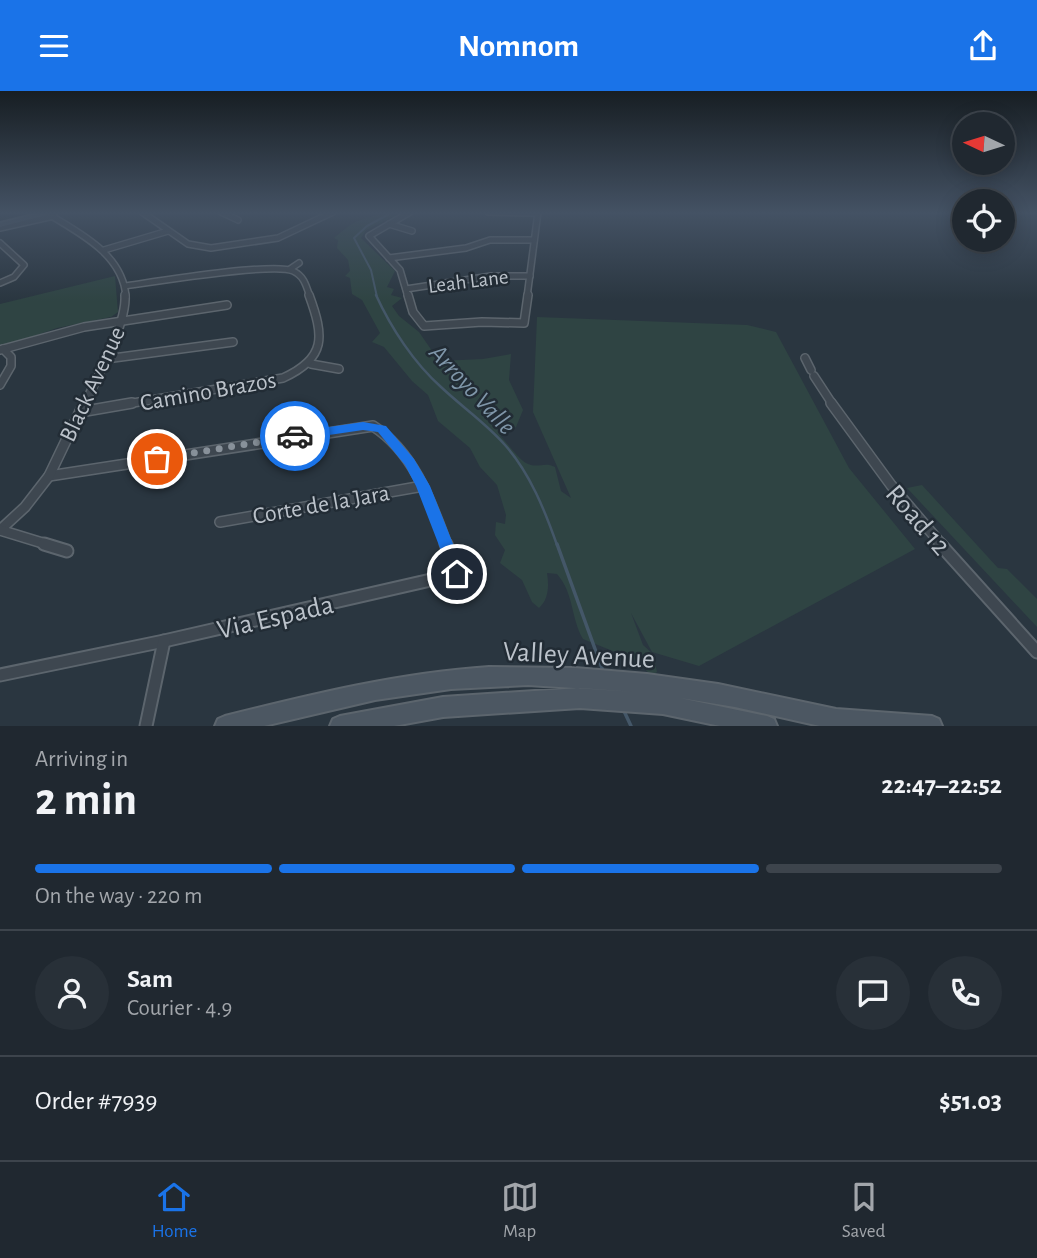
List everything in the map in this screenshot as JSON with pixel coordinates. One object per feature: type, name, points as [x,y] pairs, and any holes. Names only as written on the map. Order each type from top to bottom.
[{"type":"main road","name":"Valley Avenue","points":[[225,726],[330,699],[443,679],[527,676],[654,685],[718,694],[773,708],[851,721],[932,726]]},
{"type":"main road","name":"Valley Avenue","points":[[340,726],[443,706],[580,698],[663,704],[767,726]]},
{"type":"street","points":[[92,242],[104,250],[115,264],[125,286],[262,269],[290,269],[302,276],[322,341],[320,351],[311,364],[339,369]]},
{"type":"street","points":[[104,250],[132,242]]},
{"type":"street","points":[[184,242],[211,248],[259,242]]},
{"type":"street","points":[[374,242],[402,274],[413,312],[424,326],[482,322],[524,323],[534,242]]},
{"type":"street","points":[[390,258],[466,248],[485,242]]},
{"type":"street","points":[[0,243],[24,265],[13,277],[0,283]]},
{"type":"street","points":[[290,269],[299,263]]},
{"type":"street","name":"Leah Lane","points":[[406,289],[491,277],[530,276]]},
{"type":"street","name":"Black Avenue","points":[[0,530],[25,507],[49,476],[106,359],[126,305],[125,286]]},
{"type":"street","points":[[1,350],[61,330],[122,318],[227,305]]},
{"type":"street","points":[[106,359],[233,342]]},
{"type":"street","points":[[0,385],[11,366],[10,357],[1,350]]},
{"type":"street","name":"Road 12","points":[[805,358],[864,453],[887,484],[1037,652]]},
{"type":"street","name":"Camino Brazos","points":[[80,412],[256,385],[295,374],[311,364]]},
{"type":"street","points":[[49,476],[373,426],[382,429],[410,462],[423,486]]},
{"type":"street","name":"Corte de la Jara","points":[[220,522],[423,486]]},
{"type":"street","name":"Via Espada","points":[[0,675],[164,641],[457,574],[423,486]]},
{"type":"street","points":[[0,530],[67,551]]},
{"type":"street","points":[[146,726],[164,641]]},
{"type":"green space","points":[[338,242],[365,242],[395,271],[387,287],[394,289],[391,295],[402,298],[392,306],[399,316],[419,332],[439,361],[483,359],[511,354],[509,380],[523,410],[516,427],[500,436],[527,464],[555,467],[561,491],[571,498],[533,412],[537,317],[747,325],[776,332],[849,468],[915,549],[699,666],[652,652],[631,613],[643,645],[653,654],[657,672],[651,675],[635,660],[583,639],[567,589],[557,574],[547,573],[548,592],[539,608],[532,602],[522,580],[500,563],[505,550],[495,535],[496,522],[505,524],[506,515],[497,485],[480,467],[470,448],[438,421],[428,395],[412,381],[384,347],[372,342],[380,333],[362,300],[352,294],[350,278],[345,276],[350,271],[348,260],[337,248]]},
{"type":"green space","points":[[115,276],[118,312],[111,317],[57,328],[0,348],[0,304]]},
{"type":"green space","points":[[922,485],[998,568],[1007,569],[1037,599],[1037,627],[907,488]]},
{"type":"waterway","name":"Arroyo Valle","points":[[356,242],[371,270],[377,297]]},
{"type":"waterway","name":"Arroyo Valle","points":[[377,297],[396,332],[431,378],[490,429],[514,456],[536,493],[557,545]]},
{"type":"waterway","name":"Arroyo Valle","points":[[557,544],[603,671]]},
{"type":"waterway","name":"Arroyo Valle","points":[[624,711],[631,726]]},
{"type":"way so far","points":[[157,459],[295,436]]},
{"type":"route","points":[[295,436],[363,426],[382,429],[410,462],[423,486],[457,574]]}]
